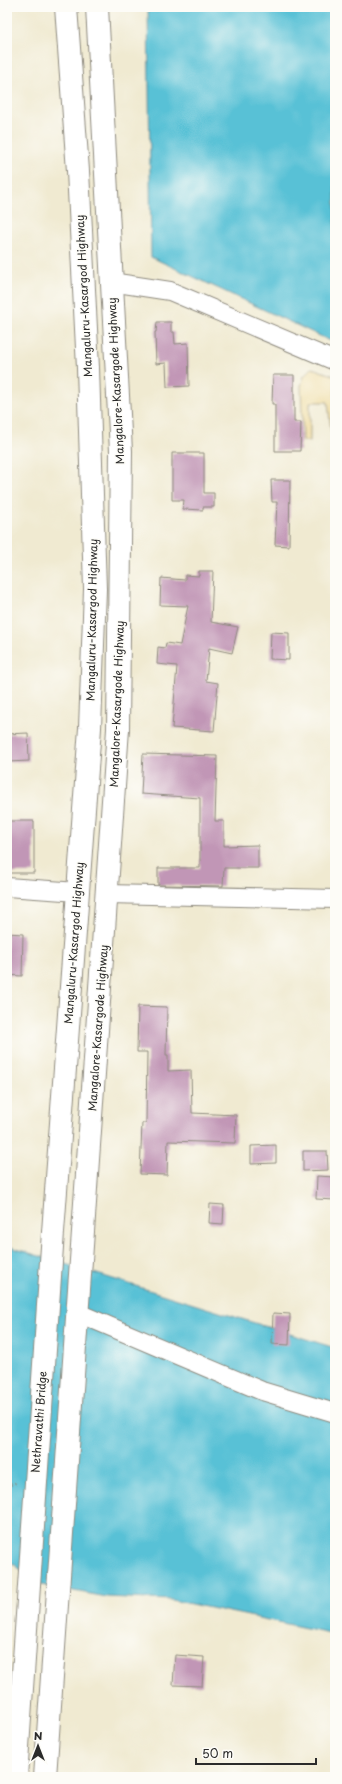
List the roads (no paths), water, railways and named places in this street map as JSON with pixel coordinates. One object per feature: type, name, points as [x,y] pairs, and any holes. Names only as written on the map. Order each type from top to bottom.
[{"type":"highway","name":"Mangaluru-Kasargod Highway","points":[[53,1232],[90,728],[94,589],[88,383],[78,171],[66,7]]},
{"type":"highway","name":"Mangalore-Kasargode Highway","points":[[78,1313],[118,729],[122,451],[111,282],[97,7]]},
{"type":"highway","name":"Nethravathi Bridge","points":[[16,1777],[53,1232]]},
{"type":"highway","points":[[45,1777],[55,1612],[78,1313]]},
{"type":"street","points":[[111,282],[170,291],[335,361]]},
{"type":"street","points":[[7,887],[78,892]]},
{"type":"street","points":[[107,894],[335,899]]},
{"type":"street","points":[[78,1313],[262,1391],[335,1413]]},
{"type":"water","points":[[148,7],[335,7],[335,343],[151,257]]},
{"type":"water","points":[[7,1246],[335,1348],[335,1634],[172,1600],[107,1597],[41,1585],[7,1559]]}]
